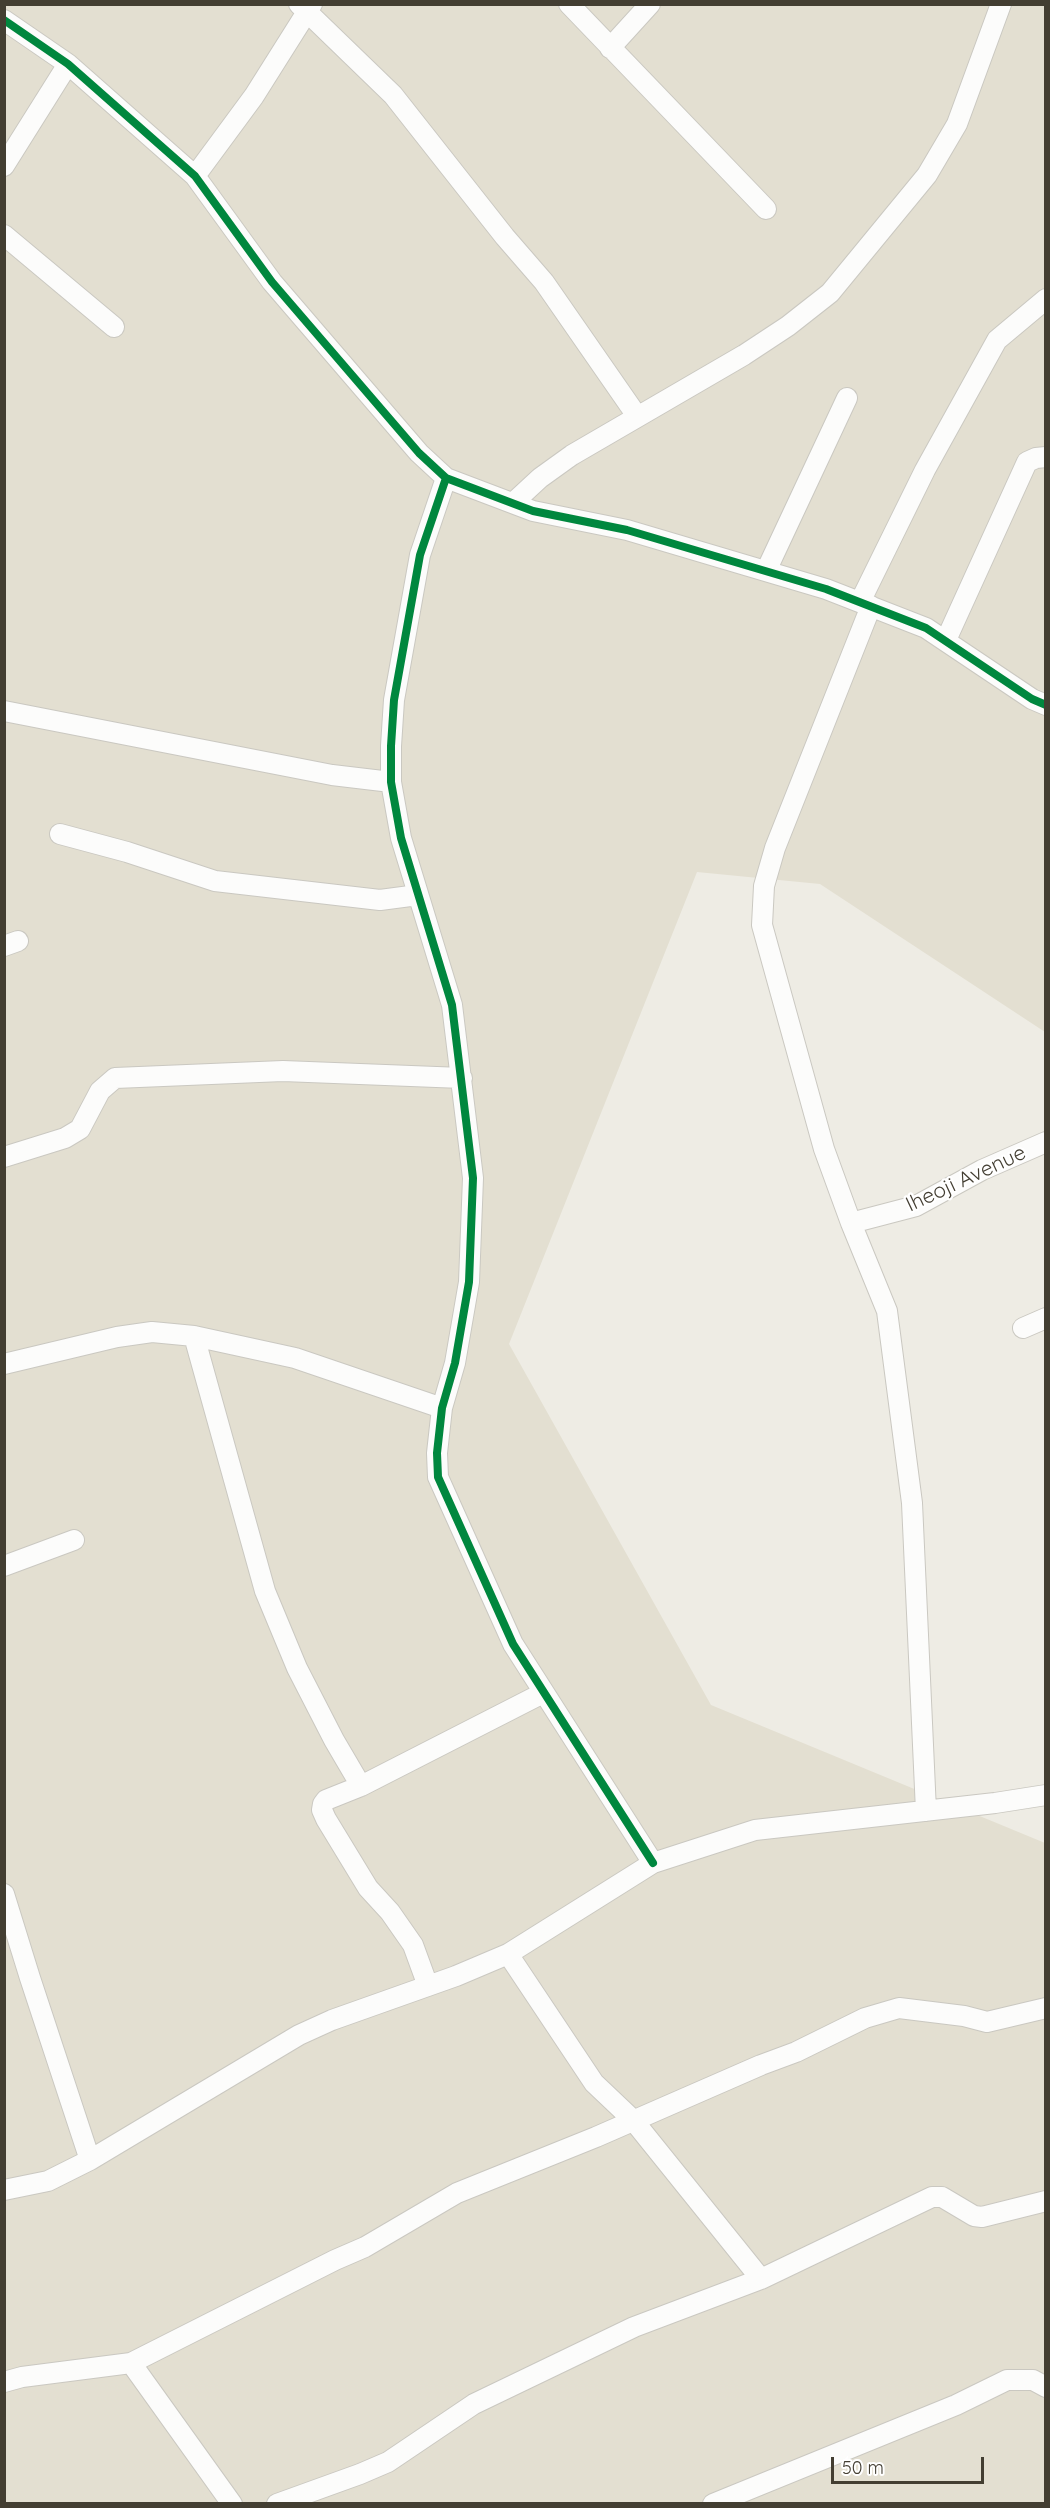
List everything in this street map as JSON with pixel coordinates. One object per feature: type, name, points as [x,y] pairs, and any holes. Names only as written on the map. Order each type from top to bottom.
[{"type":"street","points":[[569,4],[766,209]]},
{"type":"street","points":[[610,48],[650,4]]},
{"type":"street","points":[[513,503],[540,478],[572,454],[744,355],[788,326],[830,293],[927,175],[957,124],[1001,4]]},
{"type":"street","points":[[195,176],[254,96],[305,7],[393,95],[505,237],[544,282],[637,416]]},
{"type":"street","points":[[4,20],[68,64],[195,176],[272,282],[418,453],[446,478],[533,511],[627,530],[826,589],[926,628],[1032,699],[1046,705]]},
{"type":"street","points":[[4,165],[68,64]]},
{"type":"street","points":[[4,235],[114,327]]},
{"type":"street","points":[[926,1811],[912,1503],[887,1311],[824,1149],[800,1055],[762,925],[764,886],[775,848],[865,604],[925,470],[997,340],[1046,299]]},
{"type":"street","points":[[766,571],[847,398]]},
{"type":"street","points":[[946,640],[1028,462],[1046,457]]},
{"type":"street","points":[[446,478],[420,555],[393,700],[392,782],[401,838],[452,1005],[473,1178],[469,1282],[454,1363],[442,1408],[437,1452],[438,1477],[513,1644],[653,1863]]},
{"type":"street","points":[[4,711],[332,776],[392,782]]},
{"type":"street","points":[[60,834],[128,852],[215,881],[380,900],[418,895]]},
{"type":"street","points":[[4,1157],[65,1138],[80,1129],[100,1091],[115,1078],[283,1071],[462,1078]]},
{"type":"street","name":"Iheoji Avenue","points":[[851,1223],[916,1206],[982,1170],[1046,1142]]},
{"type":"street","points":[[1023,1328],[1046,1318]]},
{"type":"street","points":[[4,1364],[117,1337],[152,1332],[194,1336],[296,1359],[442,1408]]},
{"type":"street","points":[[194,1336],[265,1591],[297,1668],[334,1740],[361,1786]]},
{"type":"street","points":[[4,1566],[74,1540]]},
{"type":"street","points":[[428,1986],[413,1945],[390,1912],[368,1888],[322,1810],[326,1800],[361,1786],[543,1693]]},
{"type":"street","points":[[4,2190],[48,2181],[90,2160],[299,2035],[332,2020],[482,1966],[508,1954],[653,1863],[755,1830],[1046,1795]]},
{"type":"street","points":[[4,1894],[90,2160]]},
{"type":"street","points":[[508,1954],[594,2083],[633,2120],[761,2279]]},
{"type":"street","points":[[4,2382],[22,2377],[131,2363],[365,2247],[447,2198],[796,2052],[865,2018],[893,2009],[964,2016],[987,2022],[1046,2008]]},
{"type":"street","points":[[277,2504],[388,2462],[474,2404],[634,2327],[761,2279],[932,2197],[942,2197],[974,2216],[982,2217],[1046,2202]]},
{"type":"street","points":[[131,2363],[232,2504]]},
{"type":"street","points":[[713,2504],[956,2405],[1007,2380],[1033,2380],[1046,2387]]},
{"type":"shaded area","points":[[5,5],[1045,5],[1045,1032],[820,884],[697,872],[509,1344],[711,1705],[1045,1843],[1045,2503],[5,2504]]},
{"type":"cycle path","points":[[4,20],[68,64],[195,176],[272,282],[419,453],[446,478],[533,511],[627,530],[826,589],[926,628],[1032,699],[1046,705]]},
{"type":"cycle path","points":[[446,478],[420,555],[394,700],[391,746],[391,782],[401,838],[452,1005],[473,1178],[469,1282],[455,1363],[442,1408],[437,1453],[438,1477],[513,1644],[653,1863]]}]
